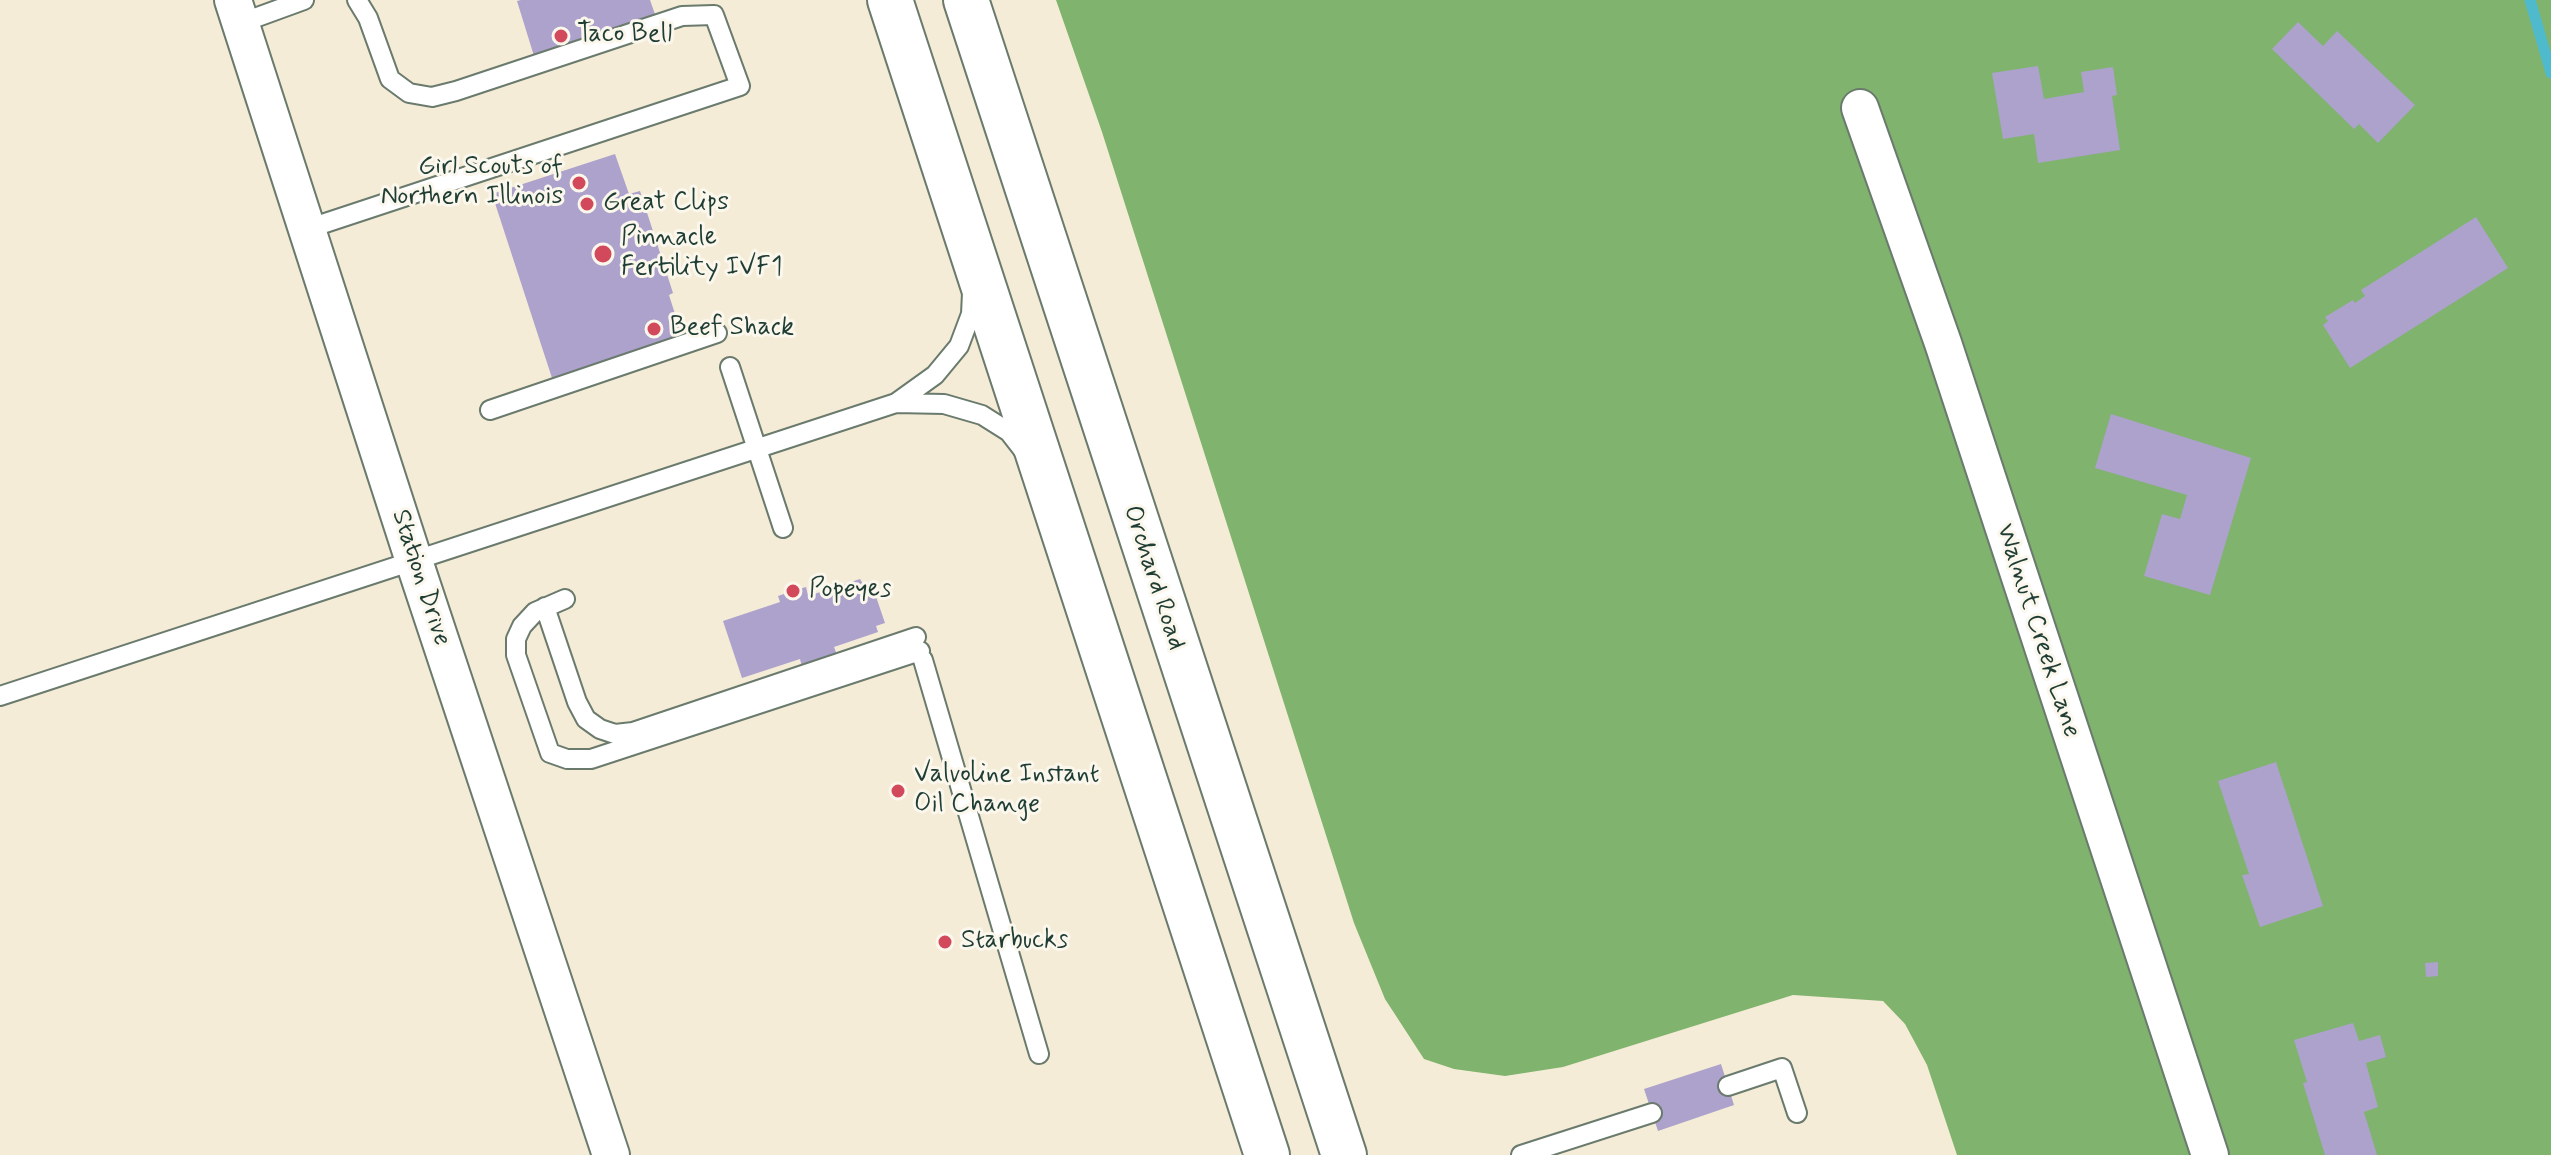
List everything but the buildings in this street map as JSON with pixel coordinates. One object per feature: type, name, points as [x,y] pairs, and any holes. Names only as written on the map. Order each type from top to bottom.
[{"type":"main road","points":[[890,0],[1266,1153]]},
{"type":"main road","name":"Orchard Road","points":[[966,0],[1344,1155]]},
{"type":"street","name":"Station Drive","points":[[237,11],[414,561],[611,1155]]},
{"type":"street","name":"Walnut Creek Lane","points":[[1860,108],[1943,343],[2210,1155]]},
{"type":"lane","points":[[237,11],[304,0]]},
{"type":"lane","points":[[307,229],[740,86],[714,15],[682,16],[456,91],[432,97],[409,93],[390,79],[368,18],[357,0]]},
{"type":"lane","points":[[0,696],[896,403],[935,375],[959,346],[971,314],[974,254]]},
{"type":"lane","points":[[490,410],[717,333]]},
{"type":"lane","points":[[730,367],[783,528]]},
{"type":"lane","points":[[896,403],[944,404],[982,415],[1009,432],[1047,478]]},
{"type":"lane","points":[[565,599],[535,612],[522,626],[516,639],[516,655],[550,753],[567,759],[591,759],[919,649]]},
{"type":"lane","points":[[545,607],[577,702],[586,719],[600,729],[615,734],[633,732],[919,649]]},
{"type":"lane","points":[[919,649],[1039,1054]]},
{"type":"lane","points":[[1728,1086],[1782,1068],[1797,1113]]},
{"type":"lane","points":[[1521,1155],[1652,1113]]},
{"type":"green space","points":[[1056,0],[2551,0],[2551,1155],[1957,1155],[1927,1065],[1905,1024],[1883,1001],[1793,995],[1563,1067],[1505,1076],[1454,1069],[1424,1059],[1385,999],[1354,923],[1102,132]]},
{"type":"waterway","points":[[2530,0],[2551,73]]},
{"type":"place","name":"Taco Bell","points":[[561,36]]},
{"type":"place","name":"Girl Scouts of Northern Illinois","points":[[579,183]]},
{"type":"place","name":"Great Clips","points":[[587,204]]},
{"type":"place","name":"Pinnacle Fertility IVF1","points":[[603,254]]},
{"type":"place","name":"Beef Shack","points":[[654,329]]},
{"type":"place","name":"Popeyes","points":[[793,591]]},
{"type":"place","name":"Valvoline Instant Oil Change","points":[[898,791]]},
{"type":"place","name":"Starbucks","points":[[945,942]]}]
